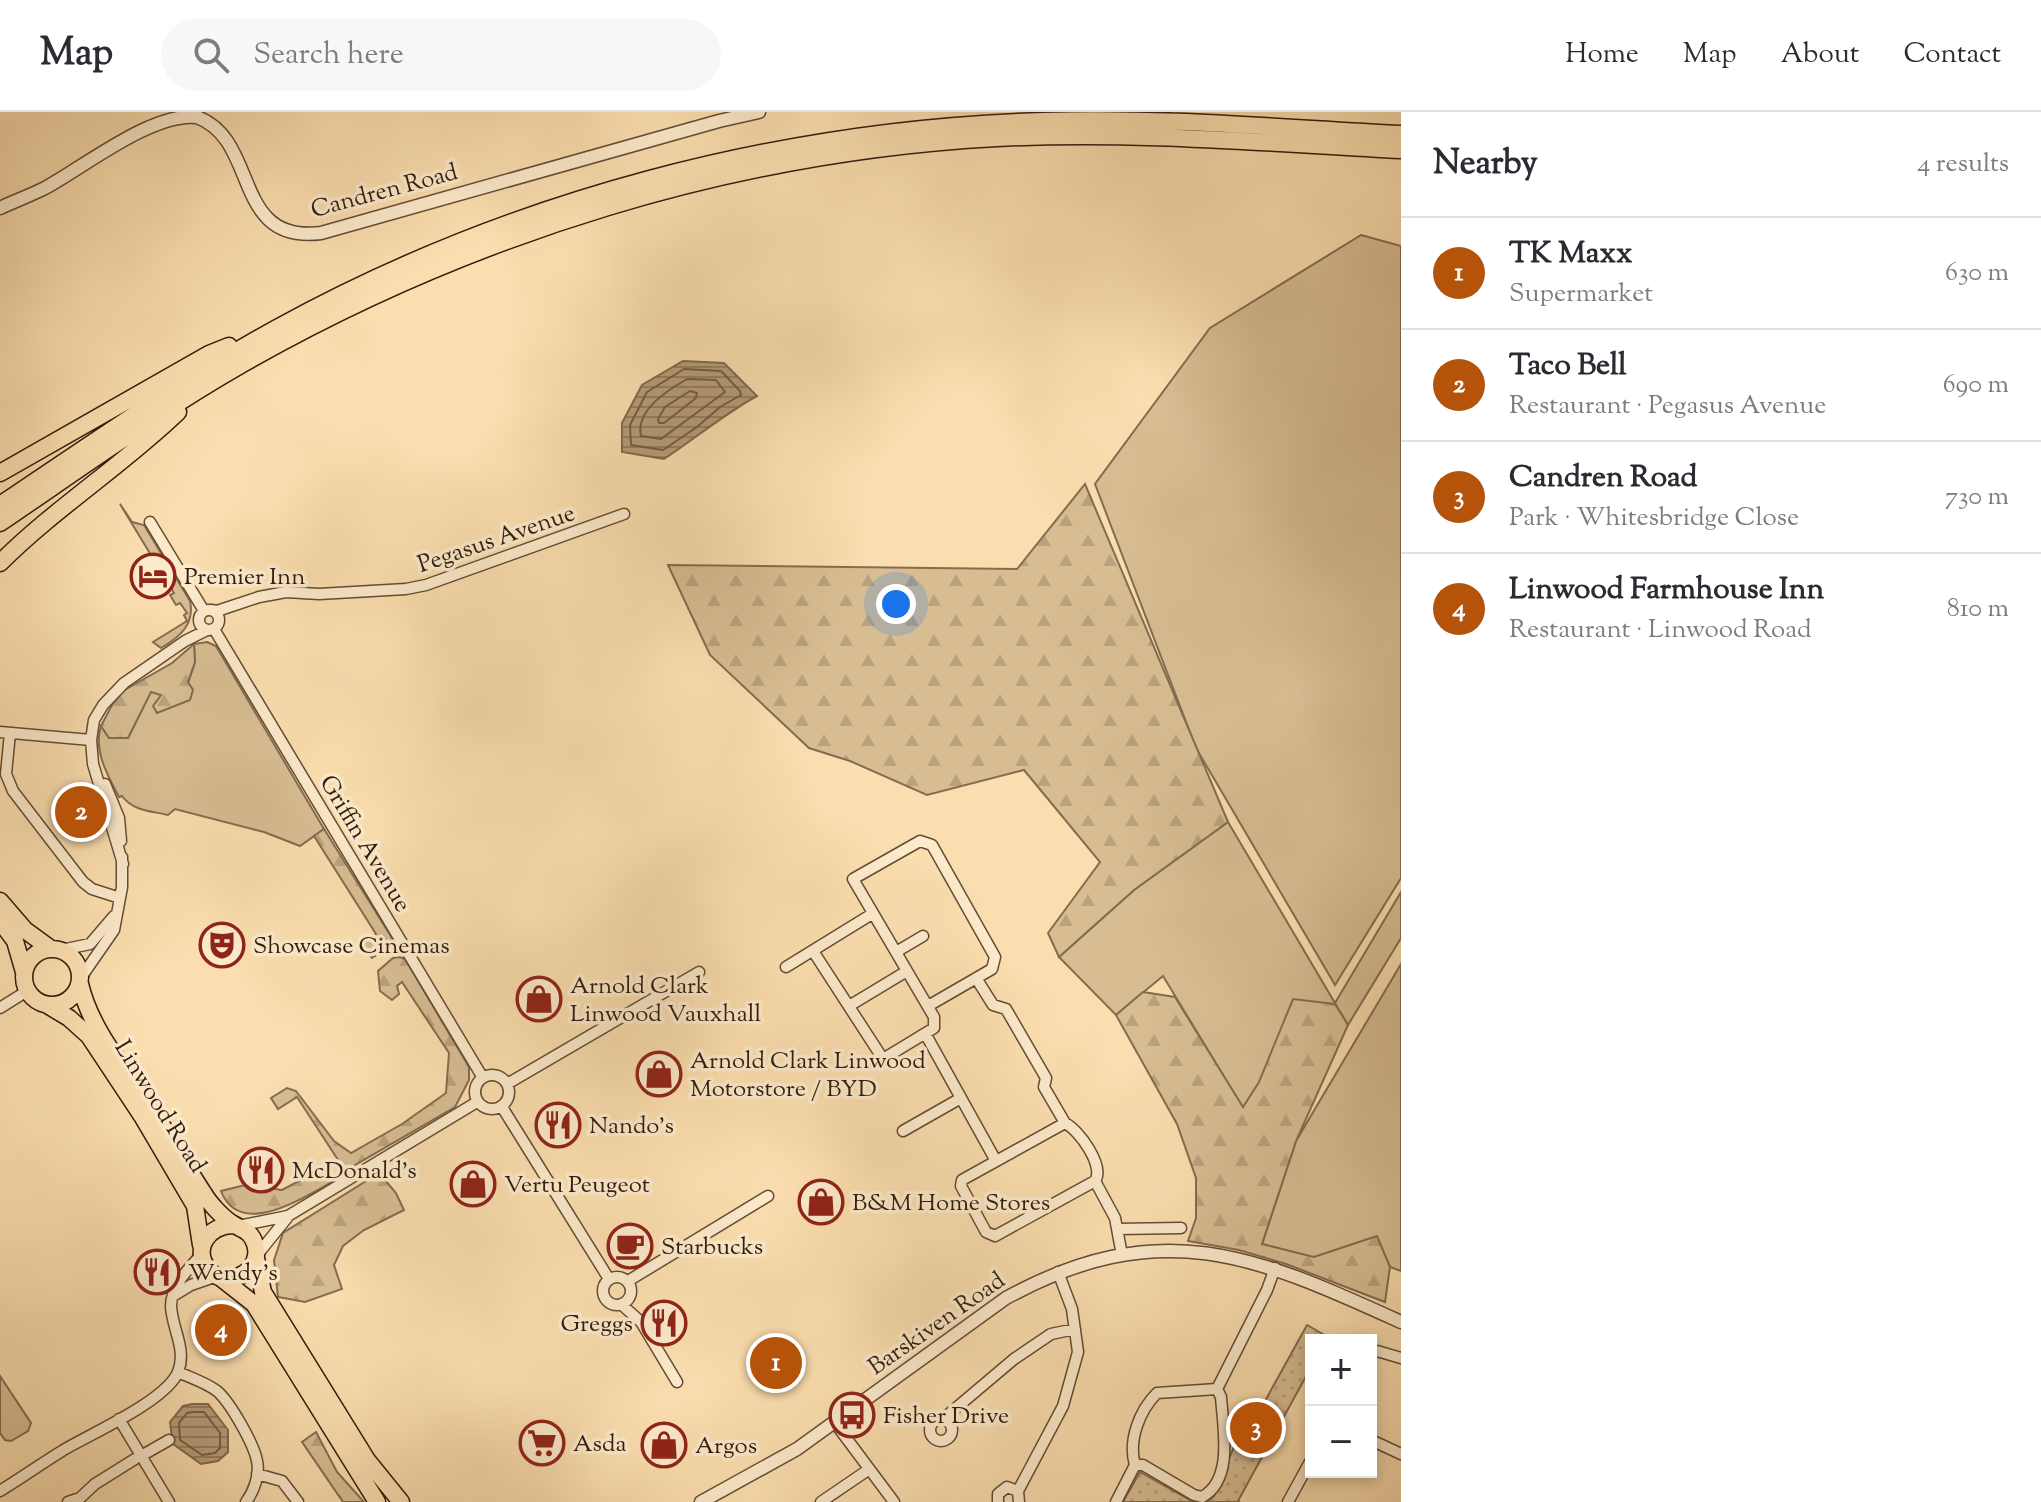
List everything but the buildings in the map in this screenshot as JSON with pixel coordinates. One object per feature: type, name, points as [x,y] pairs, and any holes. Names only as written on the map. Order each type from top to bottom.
[{"type":"main road","points":[[0,505],[178,386],[280,327],[435,253],[565,205],[670,174],[815,144],[930,129],[1075,120],[1401,134]]},
{"type":"main road","points":[[0,523],[202,389],[370,298],[494,246],[616,205],[747,172],[888,149],[1042,137],[1129,136],[1401,150]]},
{"type":"main road","points":[[0,473],[209,354],[280,327]]},
{"type":"main road","points":[[0,563],[33,532],[151,438],[202,389]]},
{"type":"main road","points":[[0,901],[25,930],[76,962],[80,982],[74,996],[66,1002],[49,1006],[33,998],[27,991],[15,941],[0,921]]},
{"type":"main road","points":[[24,972],[33,956],[56,950]]},
{"type":"main road","name":"Linwood Road","points":[[80,982],[94,1023],[207,1198],[236,1225]]},
{"type":"main road","name":"Linwood Road","points":[[49,1006],[89,1036],[142,1116],[195,1206],[202,1252]]},
{"type":"main road","points":[[268,1312],[207,1268],[202,1252],[208,1234],[224,1225],[236,1225],[249,1233],[254,1241],[268,1312],[361,1463],[377,1502]]},
{"type":"main road","points":[[219,1277],[239,1277],[252,1266],[256,1257]]},
{"type":"main road","points":[[361,1463],[401,1502]]},
{"type":"street","name":"Candren Road","points":[[0,208],[46,187],[139,127],[171,114],[191,115],[212,125],[230,147],[257,206],[268,220],[282,230],[308,234],[759,112]]},
{"type":"street","name":"Pegasus Avenue","points":[[204,613],[286,592],[319,594],[426,585],[624,514]]},
{"type":"street","points":[[150,522],[204,613],[219,617],[213,628]]},
{"type":"street","points":[[80,982],[111,937],[120,898],[123,864],[93,764],[91,740],[98,711],[113,692],[185,641],[213,628],[238,605]]},
{"type":"street","points":[[204,613],[199,624],[213,628]]},
{"type":"street","points":[[185,641],[204,613]]},
{"type":"street","name":"Griffin Avenue","points":[[213,628],[483,1078]]},
{"type":"street","points":[[91,740],[5,732],[6,774],[13,791],[83,882],[92,889],[120,898]]},
{"type":"street","points":[[813,951],[883,1059],[934,1028],[934,1017],[853,879],[920,841],[932,845],[995,957],[992,969],[928,1006]]},
{"type":"street","points":[[786,967],[872,914]]},
{"type":"street","points":[[56,950],[90,944],[116,915]]},
{"type":"street","points":[[896,952],[923,936]]},
{"type":"street","points":[[849,1006],[907,971]]},
{"type":"street","points":[[507,1084],[699,972]]},
{"type":"street","points":[[976,978],[993,1005],[1006,1009],[1046,1078],[1046,1091],[1065,1123],[1078,1133],[1099,1167],[1095,1181],[995,1236],[986,1232],[961,1186],[962,1180],[1065,1123]]},
{"type":"street","points":[[0,1008],[27,991]]},
{"type":"street","points":[[926,1035],[996,1161]]},
{"type":"street","points":[[496,1076],[507,1084],[509,1095],[502,1107],[487,1109],[477,1102],[475,1087],[483,1078],[496,1076]]},
{"type":"street","points":[[903,1131],[961,1098]]},
{"type":"street","points":[[256,1257],[288,1216],[477,1102]]},
{"type":"street","points":[[502,1107],[609,1279]]},
{"type":"street","points":[[1095,1181],[1115,1218],[1122,1255]]},
{"type":"street","points":[[628,1281],[768,1196]]},
{"type":"street","points":[[236,1225],[288,1216]]},
{"type":"street","points":[[1117,1229],[1181,1228]]},
{"type":"street","name":"Barskiven Road","points":[[701,1502],[762,1470],[835,1423],[993,1306],[1035,1282],[1085,1263],[1150,1251],[1217,1253],[1275,1268],[1401,1322]]},
{"type":"street","points":[[0,1491],[171,1385],[181,1360],[179,1335],[171,1305],[173,1296],[182,1277],[202,1252]]},
{"type":"street","points":[[1217,1389],[1275,1268]]},
{"type":"street","points":[[998,1502],[998,1494],[1003,1488],[1011,1487],[1018,1497],[1063,1406],[1078,1352],[1072,1309],[1058,1272]]},
{"type":"street","points":[[173,1296],[191,1285],[219,1277]]},
{"type":"street","points":[[617,1277],[628,1281],[631,1295],[621,1304],[613,1305],[605,1299],[603,1287],[609,1279],[617,1277]]},
{"type":"street","points":[[621,1304],[641,1322],[677,1382]]},
{"type":"street","points":[[943,1419],[1014,1359],[1051,1334],[1075,1329]]},
{"type":"street","points":[[1377,1351],[1401,1358]]},
{"type":"street","points":[[178,1372],[220,1393],[251,1447],[257,1461],[257,1474],[246,1502]]},
{"type":"street","points":[[1116,1502],[1135,1465],[1131,1450],[1133,1437],[1149,1401],[1157,1393],[1217,1389]]},
{"type":"street","points":[[1135,1465],[1143,1465],[1194,1495],[1202,1497],[1209,1494],[1223,1467],[1225,1455],[1221,1397],[1217,1389]]},
{"type":"street","points":[[119,1419],[138,1458],[169,1502]]},
{"type":"street","points":[[835,1423],[894,1502]]},
{"type":"street","points":[[68,1502],[81,1500],[95,1484],[169,1440]]},
{"type":"street","points":[[1377,1443],[1401,1454]]},
{"type":"street","points":[[821,1502],[868,1470]]},
{"type":"street","points":[[1288,1502],[1305,1471]]},
{"type":"street","points":[[257,1474],[282,1481],[298,1502]]},
{"type":"green space","points":[[1361,235],[1401,246],[1401,878],[1335,985],[1196,748],[1095,484],[1210,328]]},
{"type":"green space","points":[[1085,484],[1228,822],[1134,890],[1059,957],[1048,933],[1100,862],[1024,770],[927,795],[850,761],[809,748],[710,655],[668,565],[1017,569]]},
{"type":"green space","points":[[120,504],[132,522],[144,525],[190,601],[188,623],[161,648],[153,642],[187,621],[184,615],[187,613],[180,603],[176,605],[170,595],[174,593]]},
{"type":"green space","points":[[207,642],[216,646],[324,829],[300,846],[264,832],[175,809],[168,815],[137,808],[122,796],[119,797],[106,772],[99,745],[101,726],[109,738],[128,738],[151,691],[162,695],[188,683],[195,662],[194,644]]},
{"type":"green space","points":[[194,644],[195,662],[188,682],[193,690],[190,700],[157,713],[153,706],[161,695],[151,692],[128,738],[109,738],[101,726],[123,691],[172,663]]},
{"type":"green space","points":[[1228,822],[1335,1003],[1401,892],[1401,938],[1348,1025],[1336,1005],[1243,1108],[1163,976],[1116,1015],[1059,957],[1134,890]]},
{"type":"green space","points":[[324,829],[392,938],[390,946],[372,958],[361,945],[376,934],[314,836]]},
{"type":"green space","points":[[393,958],[405,959],[469,1067],[469,1080],[455,1107],[348,1169],[342,1166],[297,1097],[278,1109],[271,1098],[287,1088],[296,1091],[334,1141],[351,1153],[402,1124],[446,1093],[449,1053],[402,982],[397,986],[399,994],[392,1000],[380,991],[378,971]]},
{"type":"green space","points":[[1401,964],[1401,1271],[1390,1267],[1376,1237],[1314,1258],[1262,1244],[1296,1141]]},
{"type":"green space","points":[[1143,992],[1175,997],[1243,1107],[1259,1082],[1293,999],[1335,1004],[1348,1025],[1296,1141],[1262,1244],[1314,1257],[1377,1236],[1390,1267],[1385,1302],[1286,1264],[1239,1250],[1188,1241],[1196,1218],[1196,1178],[1177,1124],[1116,1015]]},
{"type":"green space","points":[[320,1170],[329,1174],[334,1181],[290,1204],[257,1214],[242,1212],[230,1205],[221,1191],[245,1185],[282,1190]]},
{"type":"green space","points":[[379,1173],[396,1193],[404,1210],[364,1230],[343,1246],[334,1265],[342,1289],[305,1302],[278,1297],[274,1260],[283,1233]]},
{"type":"green space","points":[[1307,1325],[1323,1334],[1305,1334],[1305,1378],[1240,1502],[1206,1502],[1214,1496],[1235,1444],[1233,1412],[1260,1410]]},
{"type":"green space","points":[[0,1376],[31,1423],[28,1431],[11,1441],[5,1440],[0,1433]]},
{"type":"green space","points":[[316,1432],[337,1472],[364,1502],[343,1502],[302,1442]]},
{"type":"green space","points":[[1140,1472],[1190,1500],[1196,1502],[1123,1502]]},
{"type":"water","points":[[683,361],[724,363],[757,396],[664,459],[622,452],[622,423],[642,385]]},
{"type":"water","points":[[208,1404],[228,1430],[228,1452],[218,1461],[201,1464],[173,1444],[170,1422],[183,1406]]},
{"type":"place","name":"Premier Inn","points":[[153,576]]},
{"type":"place","name":"Taco Bell","points":[[81,812]]},
{"type":"place","name":"Showcase Cinemas","points":[[222,945]]},
{"type":"place","name":"Arnold Clark Linwood Vauxhall","points":[[539,999]]},
{"type":"place","name":"Arnold Clark Linwood Motorstore / BYD","points":[[659,1074]]},
{"type":"place","name":"Nando's","points":[[558,1125]]},
{"type":"place","name":"McDonald's","points":[[261,1170]]},
{"type":"place","name":"Vertu Peugeot","points":[[473,1184]]},
{"type":"place","name":"B&M Home Stores","points":[[821,1202]]},
{"type":"place","name":"Starbucks","points":[[630,1246]]},
{"type":"place","name":"Wendy's","points":[[157,1272]]},
{"type":"place","name":"Greggs","points":[[664,1323]]},
{"type":"place","name":"Linwood Farmhouse Inn","points":[[221,1330]]},
{"type":"place","name":"TK Maxx","points":[[776,1363]]},
{"type":"place","name":"Fisher Drive","points":[[852,1415]]},
{"type":"place","name":"Candren Road","points":[[1256,1428]]},
{"type":"place","name":"Asda","points":[[542,1443]]},
{"type":"place","name":"Argos","points":[[664,1445]]}]
